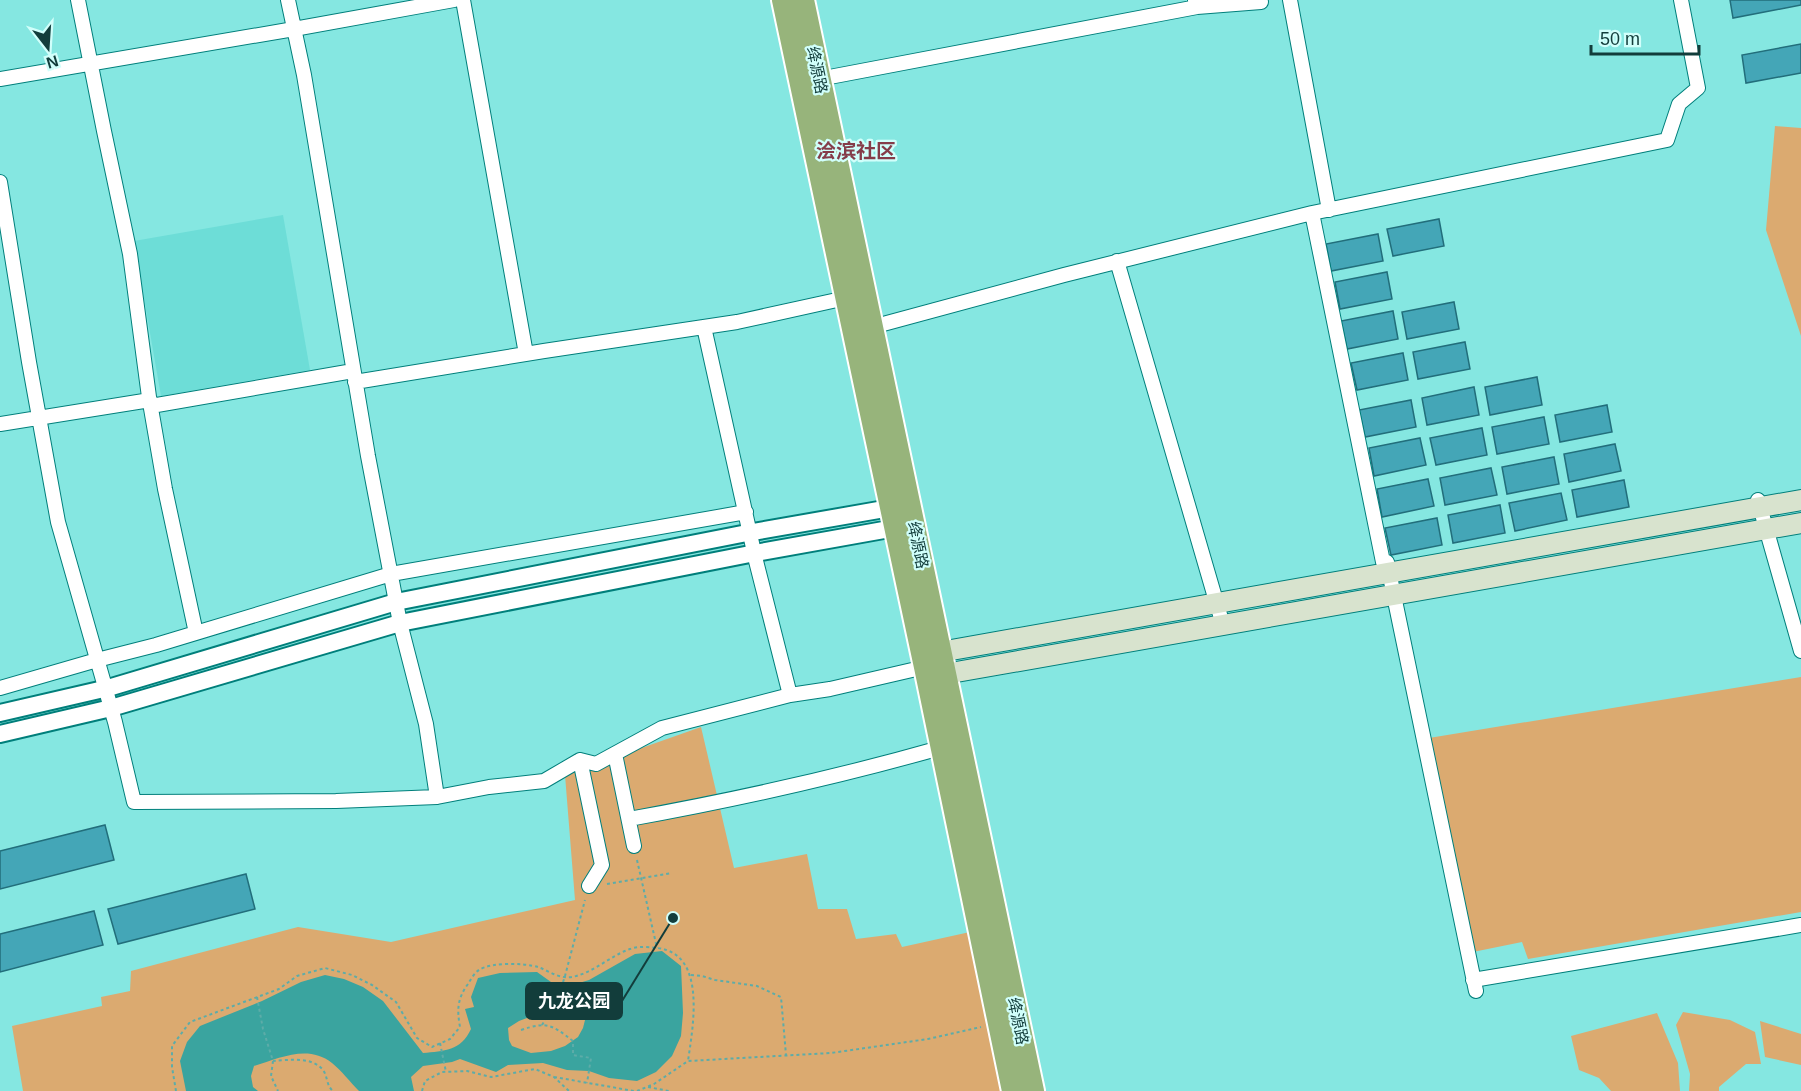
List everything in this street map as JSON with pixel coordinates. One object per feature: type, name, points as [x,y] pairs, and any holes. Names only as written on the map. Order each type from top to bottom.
[{"type":"highway","name":"绛源路","points":[[783,0],[893,518],[936,664],[940,748],[1013,1091]]},
{"type":"highway","name":"绛源路","points":[[803,0],[872,327],[936,664],[1032,1091]]},
{"type":"main road","points":[[936,664],[1386,566],[1759,504],[1801,500]]},
{"type":"main road","points":[[936,664],[1223,625],[1801,523]]},
{"type":"street","points":[[78,0],[130,254],[150,403],[165,489],[196,633]]},
{"type":"street","points":[[288,0],[304,75],[354,377],[396,602],[426,724],[437,797]]},
{"type":"street","points":[[0,79],[294,29],[398,5],[454,0]]},
{"type":"street","points":[[463,0],[526,354]]},
{"type":"street","points":[[1290,0],[1329,210]]},
{"type":"street","points":[[872,327],[1117,261],[1312,213],[1667,140],[1679,104],[1698,88],[1681,0]]},
{"type":"street","points":[[819,79],[1196,4],[1263,1]]},
{"type":"street","points":[[0,182],[58,522],[111,708],[134,802],[336,801],[437,797],[544,781],[580,760],[596,765],[662,728],[790,695],[830,689],[936,664]]},
{"type":"street","points":[[1312,213],[1475,986],[1801,925]]},
{"type":"street","points":[[1117,261],[1223,625]]},
{"type":"street","points":[[0,424],[39,416],[526,354],[737,322],[846,298]]},
{"type":"street","points":[[705,327],[750,532],[790,695]]},
{"type":"street","points":[[1759,504],[1801,651]]},
{"type":"street","points":[[0,688],[196,633],[391,574],[746,512]]},
{"type":"street","points":[[0,713],[105,688],[396,602],[750,532],[893,518]]},
{"type":"street","points":[[0,734],[111,708],[400,623],[755,553],[893,518]]},
{"type":"street","points":[[629,819],[719,803],[817,781],[940,748]]},
{"type":"street","points":[[615,754],[634,846]]},
{"type":"street","points":[[580,760],[602,865],[589,886]]},
{"type":"path","points":[[634,846],[657,948]]},
{"type":"path","points":[[542,1025],[558,998],[589,886],[672,873]]},
{"type":"path","points":[[176,1091],[171,1067],[172,1046],[190,1022],[279,989],[297,976],[325,968],[352,975],[372,985],[396,1002],[417,1038],[432,1047],[450,1039],[460,1027],[457,1010],[464,989],[478,970],[492,965],[512,964],[537,966],[556,976],[572,977],[631,948],[668,949],[681,958],[691,975],[694,1010],[688,1061]]},
{"type":"path","points":[[691,975],[757,986],[781,997],[786,1055]]},
{"type":"path","points":[[257,998],[263,1029],[273,1060],[271,1076],[278,1091]]},
{"type":"path","points":[[422,1091],[425,1081],[442,1072],[467,1071],[491,1077],[534,1069],[554,1077],[636,1091],[654,1084],[688,1061],[831,1053],[928,1039],[998,1023]]},
{"type":"path","points":[[521,1030],[537,1024],[561,1030],[573,1041],[573,1055],[591,1058],[587,1083]]},
{"type":"path","points":[[441,1043],[446,1072]]},
{"type":"path","points":[[273,1060],[312,1062],[323,1070],[328,1087],[333,1091]]},
{"type":"path","points":[[554,1077],[569,1091]]},
{"type":"path","points":[[647,1087],[669,1091]]},
{"type":"shaded area","points":[[1775,126],[1801,128],[1801,336],[1766,230]]},
{"type":"shaded area","points":[[283,215],[310,370],[161,396],[134,241]]},
{"type":"shaded area","points":[[1801,677],[1801,912],[1528,959],[1522,942],[1468,953],[1423,739]]},
{"type":"shaded area","points":[[701,727],[734,868],[807,854],[818,909],[847,909],[856,939],[896,934],[902,947],[979,930],[1013,1091],[23,1091],[12,1026],[102,1006],[101,997],[130,991],[131,971],[298,927],[391,942],[575,900],[565,775]]},
{"type":"shaded area","points":[[662,951],[681,966],[683,1013],[681,1036],[672,1056],[656,1072],[637,1081],[609,1078],[589,1071],[567,1070],[543,1063],[508,1065],[496,1072],[460,1059],[423,1066],[411,1077],[414,1091],[359,1091],[332,1063],[323,1057],[304,1053],[254,1066],[251,1076],[253,1087],[258,1091],[186,1091],[180,1061],[187,1042],[200,1026],[262,1001],[301,982],[325,975],[344,979],[363,987],[383,1001],[423,1053],[438,1052],[457,1046],[471,1029],[465,1009],[474,1007],[471,997],[478,978],[500,973],[537,972],[551,982],[569,986],[589,980],[635,954]],"holes":[[[558,998],[578,1002],[586,1016],[583,1028],[578,1037],[565,1046],[551,1051],[531,1053],[512,1046],[508,1028],[535,1015],[549,999]]]},
{"type":"shaded area","points":[[1683,1012],[1730,1020],[1755,1032],[1761,1064],[1746,1064],[1719,1087],[1719,1091],[1689,1091],[1690,1074],[1676,1025]]},
{"type":"shaded area","points":[[1657,1013],[1678,1063],[1680,1091],[1611,1091],[1599,1078],[1579,1070],[1571,1036]]},
{"type":"shaded area","points":[[1760,1021],[1801,1034],[1801,1065],[1765,1057]]},
{"type":"building","points":[[1730,0],[1801,0],[1801,5],[1733,18]]},
{"type":"building","points":[[1801,44],[1801,73],[1746,83],[1742,55]]},
{"type":"building","points":[[1439,219],[1444,246],[1393,256],[1387,229]]},
{"type":"building","points":[[1378,234],[1383,261],[1331,271],[1326,244]]},
{"type":"building","points":[[1387,272],[1392,299],[1340,309],[1335,282]]},
{"type":"building","points":[[1454,302],[1459,329],[1407,339],[1402,312]]},
{"type":"building","points":[[1393,311],[1398,339],[1347,349],[1341,321]]},
{"type":"building","points":[[1465,342],[1470,369],[1418,379],[1413,352]]},
{"type":"building","points":[[1403,353],[1408,380],[1357,390],[1351,363]]},
{"type":"building","points":[[1537,377],[1542,405],[1490,415],[1485,387]]},
{"type":"building","points":[[1474,387],[1479,415],[1427,425],[1422,398]]},
{"type":"building","points":[[1411,400],[1416,427],[1365,437],[1359,410]]},
{"type":"building","points":[[1607,405],[1612,432],[1560,442],[1555,415]]},
{"type":"building","points":[[1544,417],[1549,444],[1497,454],[1492,427]]},
{"type":"building","points":[[1482,428],[1487,455],[1436,465],[1430,438]]},
{"type":"building","points":[[1420,438],[1426,465],[1374,476],[1369,448]]},
{"type":"building","points":[[1615,444],[1621,471],[1569,482],[1564,454]]},
{"type":"building","points":[[1554,457],[1559,484],[1507,494],[1502,467]]},
{"type":"building","points":[[1491,468],[1497,495],[1445,505],[1440,478]]},
{"type":"building","points":[[1428,479],[1434,506],[1382,517],[1377,489]]},
{"type":"building","points":[[1624,480],[1629,507],[1577,517],[1572,490]]},
{"type":"building","points":[[1561,493],[1567,520],[1515,531],[1509,503]]},
{"type":"building","points":[[1500,505],[1505,533],[1453,543],[1448,515]]},
{"type":"building","points":[[1437,518],[1442,545],[1391,555],[1385,528]]},
{"type":"building","points":[[105,825],[114,860],[0,889],[0,851]]},
{"type":"building","points":[[246,874],[255,909],[118,944],[108,909]]},
{"type":"building","points":[[94,911],[103,945],[0,972],[0,934]]},
{"type":"place","name":"九龙公园","points":[[673,918]]},
{"type":"district","name":"浍滨社区","points":[[856,151]]}]
